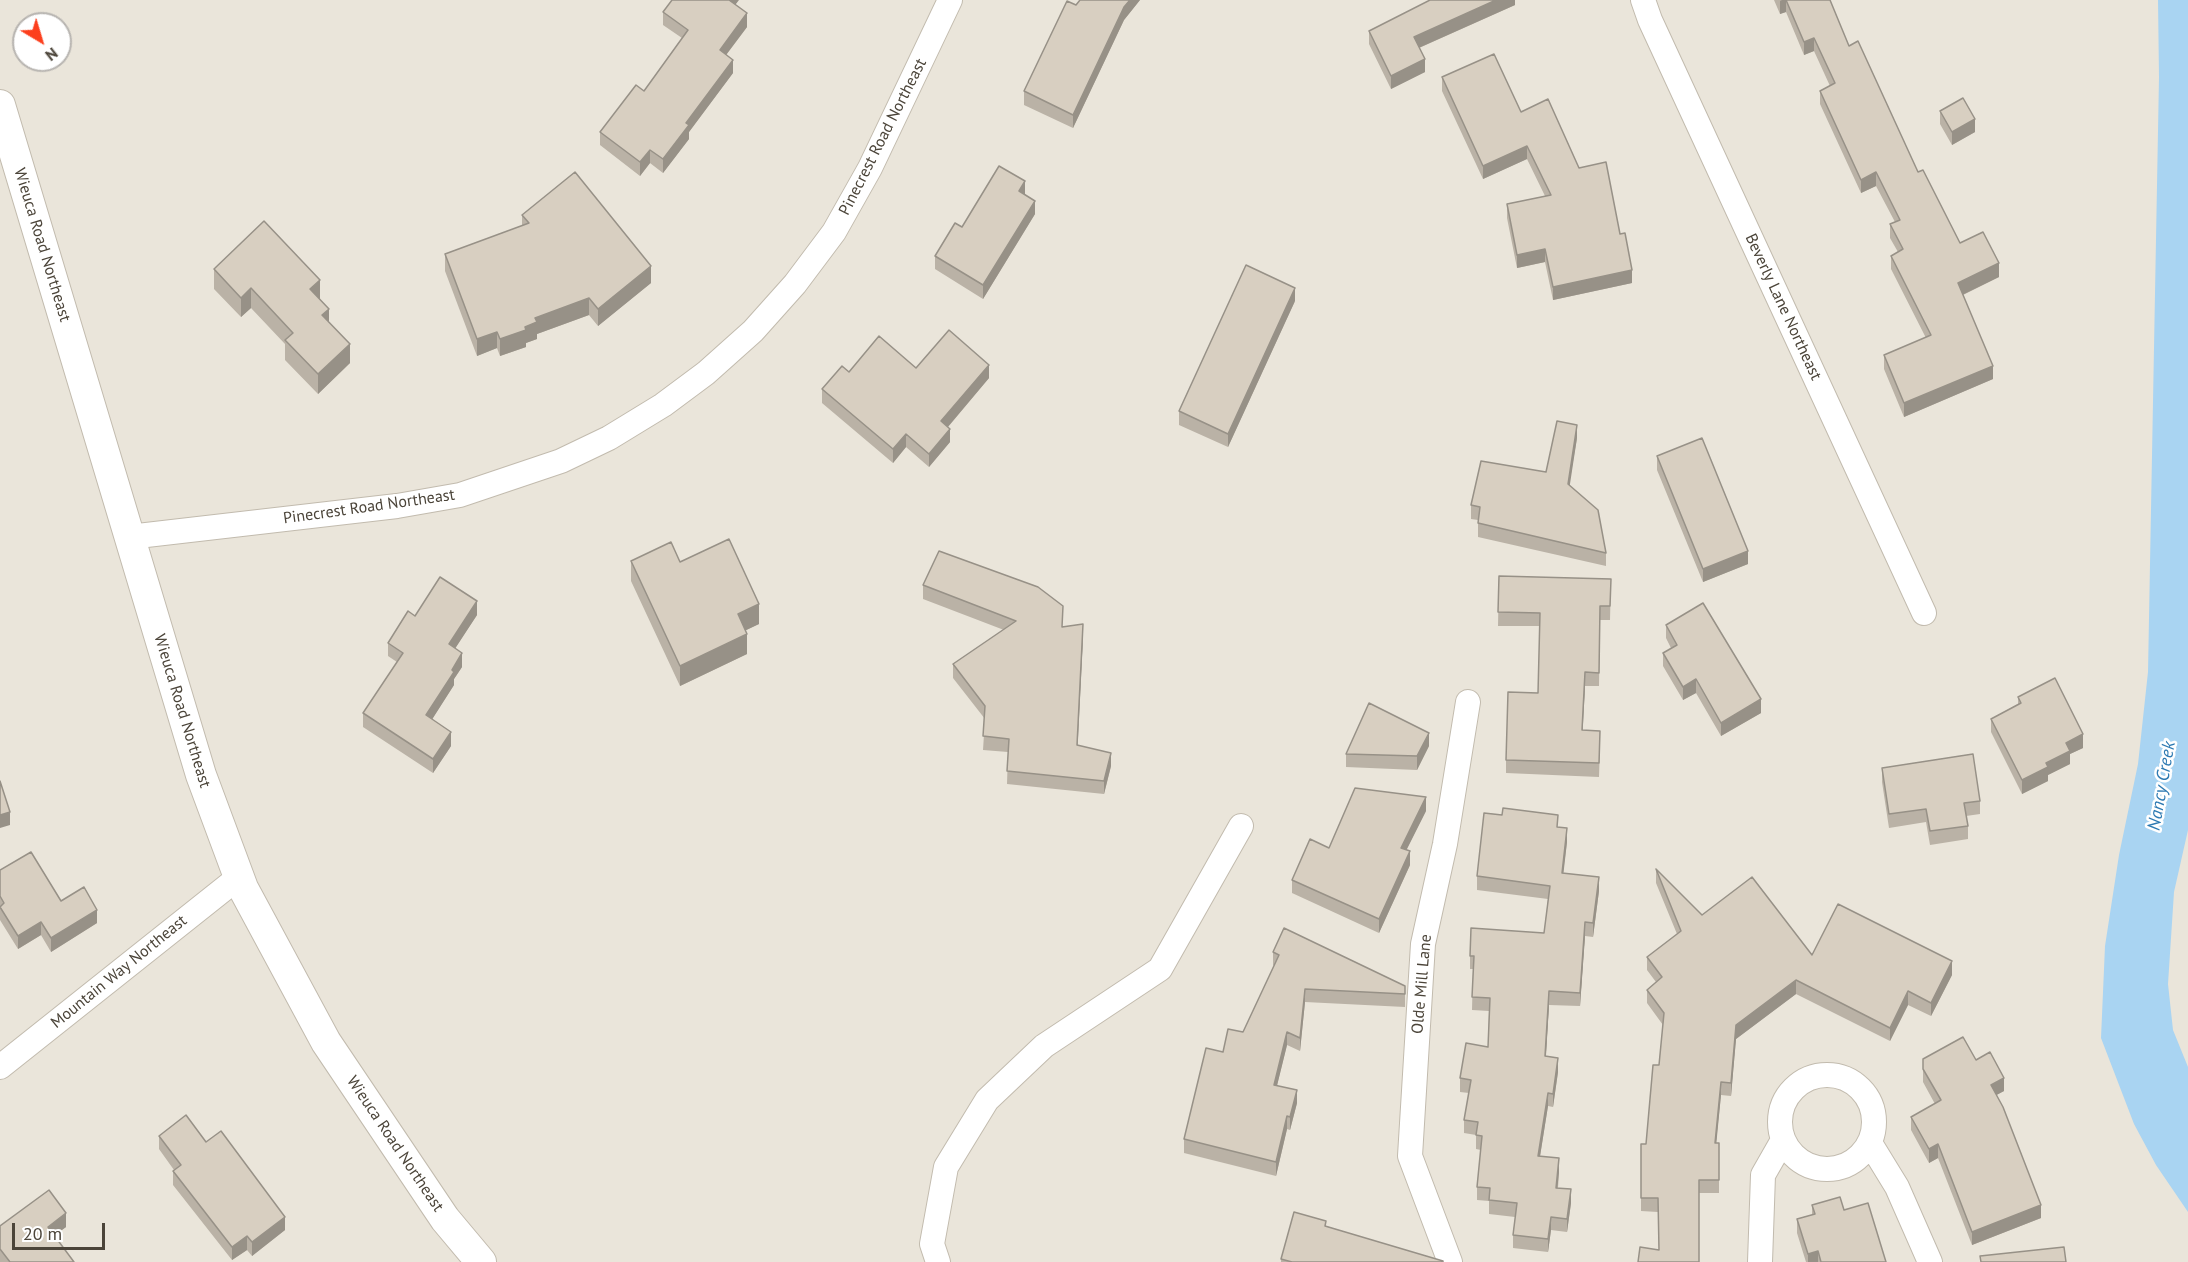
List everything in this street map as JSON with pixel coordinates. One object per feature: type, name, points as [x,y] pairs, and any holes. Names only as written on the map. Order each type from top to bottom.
[{"type":"street","name":"Pinecrest Road Northeast","points":[[129,537],[397,506],[460,495],[561,461],[609,438],[663,405],[706,373],[753,331],[795,284],[834,232],[870,168],[950,0]]},
{"type":"street","name":"Beverly Lane Northeast","points":[[1643,0],[1660,42],[1924,613]]},
{"type":"street","name":"Wieuca Road Northeast","points":[[0,105],[201,776],[238,877],[326,1042],[445,1219],[481,1262]]},
{"type":"street","name":"Olde Mill Lane","points":[[1450,1262],[1410,1156],[1423,944],[1445,844],[1468,702]]},
{"type":"street","points":[[938,1262],[932,1244],[946,1167],[987,1100],[1044,1046],[1160,969],[1241,826]]},
{"type":"street","name":"Mountain Way Northeast","points":[[0,1067],[238,877]]},
{"type":"street","points":[[1829,1075],[1844,1078],[1857,1086],[1868,1098],[1874,1112],[1874,1128],[1870,1143],[1861,1156],[1848,1165],[1833,1169],[1817,1169],[1803,1164],[1791,1153],[1783,1140],[1780,1125],[1782,1109],[1788,1095],[1799,1084],[1813,1077],[1829,1075]]},
{"type":"street","points":[[1760,1262],[1763,1174],[1783,1140]]},
{"type":"street","points":[[1870,1143],[1897,1187],[1930,1262]]},
{"type":"shaded area","points":[[0,0],[2188,0],[2188,1262],[0,1262]]},
{"type":"water","name":"Nancy Creek","points":[[2158,0],[2188,0],[2188,830],[2174,892],[2168,984],[2173,1030],[2188,1067],[2188,1212],[2156,1165],[2134,1124],[2101,1038],[2105,946],[2119,855],[2138,764],[2148,672],[2159,77]]},
{"type":"building","points":[[672,0],[729,0],[747,13],[720,50],[733,60],[686,123],[689,125],[663,159],[650,150],[640,162],[600,132],[636,85],[644,91],[688,30],[663,12]]},
{"type":"building","points":[[1080,0],[1130,0],[1124,7],[1073,115],[1024,91],[1067,1],[1076,5]]},
{"type":"building","points":[[1430,0],[1496,0],[1414,37],[1425,59],[1391,76],[1369,31]]},
{"type":"building","points":[[1786,0],[1830,0],[1849,46],[1858,41],[1918,172],[1923,170],[1960,243],[1983,232],[1999,263],[1958,283],[1993,366],[1904,403],[1884,355],[1931,335],[1891,256],[1903,249],[1890,224],[1900,220],[1876,172],[1861,180],[1820,91],[1835,83],[1814,38],[1804,42]]},
{"type":"building","points":[[1494,54],[1521,112],[1548,99],[1579,168],[1606,162],[1620,234],[1625,233],[1632,270],[1553,287],[1545,249],[1517,255],[1507,204],[1551,195],[1527,146],[1483,166],[1442,77]]},
{"type":"building","points":[[1963,98],[1975,119],[1952,132],[1940,111]]},
{"type":"building","points":[[999,166],[1025,181],[1019,191],[1035,201],[983,285],[935,256],[955,223],[962,227]]},
{"type":"building","points":[[575,172],[651,266],[598,309],[589,298],[535,318],[537,322],[525,327],[526,330],[500,339],[497,332],[477,339],[445,254],[529,223],[522,215]]},
{"type":"building","points":[[264,221],[320,280],[310,289],[329,309],[322,315],[350,344],[318,374],[285,340],[293,333],[251,288],[241,298],[214,269]]},
{"type":"building","points":[[1246,265],[1295,288],[1228,434],[1179,411]]},
{"type":"building","points":[[949,330],[989,365],[941,421],[950,429],[929,454],[906,434],[893,449],[822,389],[842,366],[849,372],[879,336],[916,368]]},
{"type":"building","points":[[1557,421],[1577,425],[1568,484],[1598,510],[1606,553],[1478,523],[1480,507],[1471,505],[1481,461],[1546,472]]},
{"type":"building","points":[[1702,438],[1748,551],[1703,569],[1657,456]]},
{"type":"building","points":[[729,539],[759,604],[738,614],[747,634],[680,666],[631,561],[671,542],[680,562]]},
{"type":"building","points":[[939,551],[1038,587],[1063,606],[1062,627],[1083,624],[1077,745],[1111,753],[1104,781],[1007,771],[1009,739],[983,736],[985,706],[953,664],[1016,621],[923,585]]},
{"type":"building","points":[[1499,576],[1611,579],[1610,606],[1600,606],[1599,673],[1585,672],[1582,730],[1600,731],[1599,763],[1506,760],[1508,692],[1538,693],[1540,613],[1498,612]]},
{"type":"building","points":[[440,577],[477,601],[449,644],[462,653],[452,670],[454,672],[426,715],[451,732],[433,759],[363,713],[403,653],[388,643],[408,611],[415,616]]},
{"type":"building","points":[[1703,603],[1761,699],[1721,723],[1696,679],[1683,687],[1663,653],[1677,645],[1666,625]]},
{"type":"building","points":[[2055,678],[2083,734],[2066,743],[2070,751],[2046,763],[2048,767],[2022,780],[1991,719],[2021,703],[2018,697]]},
{"type":"building","points":[[1369,703],[1429,733],[1417,756],[1346,754]]},
{"type":"building","points":[[1973,754],[1980,801],[1964,803],[1968,826],[1930,831],[1926,809],[1889,814],[1882,768]]},
{"type":"building","points":[[0,781],[10,812],[0,815]]},
{"type":"building","points":[[1355,788],[1426,797],[1401,848],[1410,851],[1379,919],[1292,880],[1310,839],[1329,848]]},
{"type":"building","points":[[1503,808],[1558,815],[1557,827],[1567,828],[1562,873],[1599,877],[1593,923],[1585,922],[1580,993],[1549,991],[1545,1056],[1558,1058],[1553,1094],[1548,1093],[1538,1156],[1559,1158],[1556,1188],[1571,1189],[1567,1219],[1551,1217],[1548,1239],[1513,1235],[1517,1203],[1489,1200],[1490,1188],[1477,1187],[1482,1136],[1476,1135],[1478,1122],[1464,1120],[1471,1080],[1460,1078],[1466,1043],[1488,1047],[1490,998],[1472,997],[1474,956],[1470,956],[1471,928],[1544,933],[1550,886],[1477,876],[1484,813],[1502,815]]},
{"type":"building","points":[[31,852],[61,901],[84,887],[97,910],[51,938],[41,922],[18,936],[0,907],[4,903],[0,896],[0,870]]},
{"type":"building","points":[[1656,869],[1702,915],[1752,877],[1812,955],[1838,904],[1952,961],[1931,1003],[1908,991],[1890,1028],[1796,980],[1736,1025],[1731,1083],[1721,1082],[1715,1143],[1719,1143],[1719,1180],[1699,1180],[1699,1262],[1638,1262],[1640,1247],[1659,1250],[1658,1198],[1641,1198],[1641,1144],[1646,1144],[1653,1065],[1659,1065],[1664,1013],[1647,990],[1662,977],[1647,957],[1681,931]]},
{"type":"building","points":[[1284,928],[1405,986],[1405,994],[1305,989],[1300,1038],[1287,1032],[1274,1085],[1297,1090],[1290,1117],[1287,1116],[1276,1162],[1184,1139],[1206,1048],[1223,1052],[1228,1029],[1243,1032],[1279,955],[1273,952]]},
{"type":"building","points":[[1963,1037],[1976,1060],[1990,1052],[2004,1078],[1991,1085],[2003,1107],[2041,1205],[1972,1232],[1938,1144],[1929,1149],[1911,1117],[1941,1100],[1923,1069],[1923,1059]]},
{"type":"building","points":[[186,1115],[206,1142],[221,1131],[285,1217],[252,1242],[247,1236],[232,1247],[173,1171],[181,1165],[159,1136]]},
{"type":"building","points":[[49,1190],[66,1213],[48,1227],[74,1262],[10,1262],[0,1249],[0,1226]]},
{"type":"building","points":[[1840,1197],[1844,1210],[1868,1203],[1886,1262],[1821,1262],[1818,1251],[1808,1254],[1797,1219],[1815,1214],[1812,1205]]},
{"type":"building","points":[[1294,1212],[1326,1221],[1325,1226],[1443,1262],[1292,1262],[1281,1259]]},
{"type":"building","points":[[2064,1247],[2066,1262],[1981,1262],[1980,1256]]}]
